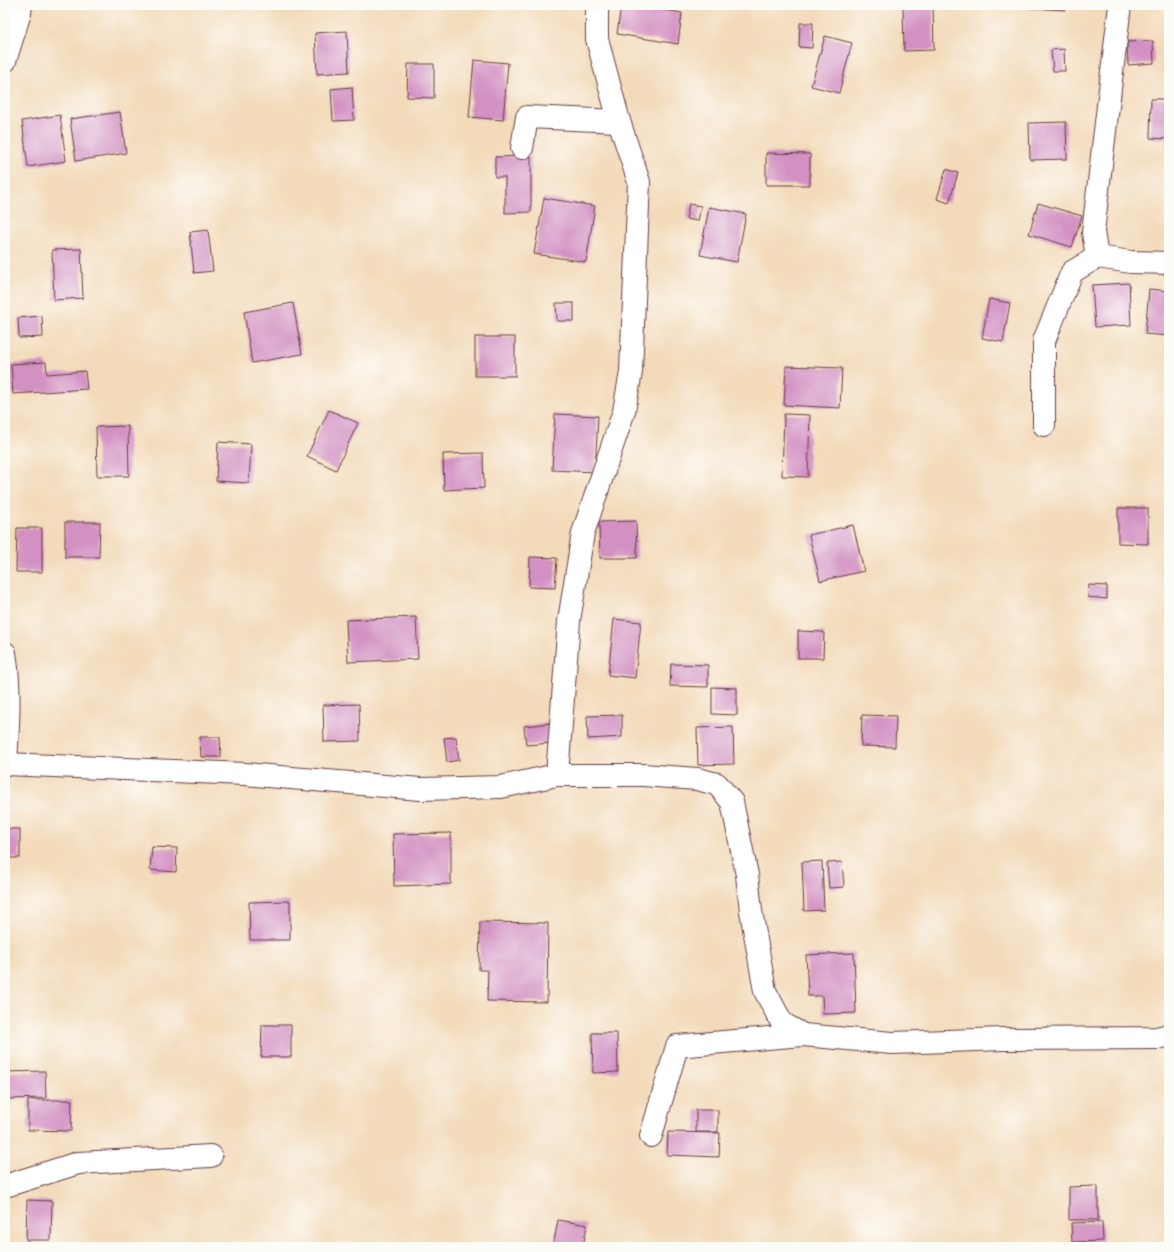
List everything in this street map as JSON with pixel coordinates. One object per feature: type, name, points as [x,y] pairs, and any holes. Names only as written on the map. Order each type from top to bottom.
[{"type":"street","points":[[5,61],[20,13],[21,5]]},
{"type":"street","points":[[557,775],[569,621],[583,533],[624,411],[631,372],[639,182],[619,121],[597,39],[597,5]]},
{"type":"street","points":[[1097,256],[1093,232],[1120,5]]},
{"type":"street","points":[[522,148],[527,117],[619,121]]},
{"type":"street","points":[[1044,425],[1044,341],[1072,272],[1097,256],[1131,262],[1169,263]]},
{"type":"street","points":[[5,653],[8,673],[6,764],[245,774],[420,789],[501,787],[557,775],[643,775],[697,779],[717,784],[732,802],[747,876],[751,911],[765,991],[782,1023],[803,1035]]},
{"type":"street","points":[[650,1136],[677,1046],[803,1035],[892,1043],[1003,1039],[1157,1038],[1169,1035]]},
{"type":"street","points":[[5,1186],[78,1163],[211,1156]]},
{"type":"building","points":[[621,5],[633,5],[682,13],[678,44],[617,34]]},
{"type":"building","points":[[903,5],[933,5],[934,50],[904,51]]},
{"type":"building","points":[[1031,5],[1066,5],[1066,10],[1030,8]]},
{"type":"building","points":[[800,23],[813,23],[812,48],[799,47]]},
{"type":"building","points":[[347,31],[349,72],[317,74],[315,33]]},
{"type":"building","points":[[825,36],[852,43],[839,93],[811,86]]},
{"type":"building","points":[[1153,41],[1154,63],[1128,65],[1127,42]]},
{"type":"building","points":[[1064,49],[1065,71],[1053,71],[1051,50]]},
{"type":"building","points":[[474,60],[508,63],[503,120],[469,117]]},
{"type":"building","points":[[408,64],[434,64],[434,98],[407,97]]},
{"type":"building","points":[[352,87],[354,120],[333,121],[331,89]]},
{"type":"building","points":[[1151,99],[1169,99],[1169,139],[1150,138]]},
{"type":"building","points":[[120,112],[126,153],[76,161],[70,119]]},
{"type":"building","points":[[60,115],[66,161],[28,167],[22,121]]},
{"type":"building","points":[[1066,122],[1067,159],[1030,160],[1029,123]]},
{"type":"building","points":[[766,153],[810,154],[810,185],[766,185]]},
{"type":"building","points":[[531,156],[531,212],[505,213],[505,177],[495,177],[495,157]]},
{"type":"building","points":[[946,169],[958,173],[949,203],[937,199]]},
{"type":"building","points":[[544,198],[595,206],[586,262],[534,254]]},
{"type":"building","points":[[1038,203],[1082,216],[1072,247],[1029,234]]},
{"type":"building","points":[[689,204],[701,206],[698,221],[686,219]]},
{"type":"building","points":[[709,207],[746,214],[737,262],[700,255]]},
{"type":"building","points":[[208,230],[213,271],[194,273],[190,232]]},
{"type":"building","points":[[81,249],[83,298],[54,300],[52,250]]},
{"type":"building","points":[[1129,283],[1131,325],[1095,327],[1092,285]]},
{"type":"building","points":[[1149,289],[1169,291],[1169,336],[1145,334]]},
{"type":"building","points":[[989,299],[1010,303],[1003,342],[982,338]]},
{"type":"building","points":[[293,303],[302,354],[252,363],[244,312]]},
{"type":"building","points":[[556,303],[574,303],[574,321],[557,321]]},
{"type":"building","points":[[42,316],[43,337],[19,338],[18,318]]},
{"type":"building","points":[[475,337],[515,337],[515,376],[475,376]]},
{"type":"building","points":[[46,362],[47,374],[85,371],[87,389],[13,394],[11,364]]},
{"type":"building","points":[[786,366],[842,368],[840,408],[784,405]]},
{"type":"building","points":[[329,410],[358,423],[336,470],[307,456]]},
{"type":"building","points":[[555,414],[598,416],[595,472],[552,470]]},
{"type":"building","points":[[784,414],[810,415],[808,477],[782,476]]},
{"type":"building","points":[[128,426],[129,476],[97,476],[96,427]]},
{"type":"building","points":[[218,442],[251,444],[249,483],[216,481]]},
{"type":"building","points":[[483,453],[484,488],[444,490],[443,454]]},
{"type":"building","points":[[1118,508],[1148,508],[1148,544],[1118,543]]},
{"type":"building","points":[[636,521],[637,558],[600,558],[599,522]]},
{"type":"building","points":[[65,522],[100,522],[99,557],[65,557]]},
{"type":"building","points":[[853,525],[864,571],[820,581],[809,535]]},
{"type":"building","points":[[17,528],[42,528],[42,572],[16,572]]},
{"type":"building","points":[[530,557],[557,558],[555,588],[529,587]]},
{"type":"building","points":[[1089,585],[1107,586],[1107,599],[1088,597]]},
{"type":"building","points":[[416,617],[418,659],[348,662],[346,620]]},
{"type":"building","points":[[614,619],[641,622],[635,678],[608,675]]},
{"type":"building","points":[[798,631],[824,632],[823,658],[798,658]]},
{"type":"building","points":[[671,664],[708,665],[708,687],[670,686]]},
{"type":"building","points":[[712,687],[737,688],[737,715],[712,714]]},
{"type":"building","points":[[359,704],[360,741],[324,742],[323,705]]},
{"type":"building","points":[[622,715],[622,737],[588,739],[587,716]]},
{"type":"building","points":[[862,715],[896,716],[895,747],[861,746]]},
{"type":"building","points":[[550,723],[552,743],[526,745],[524,726]]},
{"type":"building","points":[[733,727],[734,764],[698,765],[697,728]]},
{"type":"building","points":[[200,737],[220,737],[221,757],[201,757]]},
{"type":"building","points":[[456,737],[459,760],[447,762],[444,738]]},
{"type":"building","points":[[5,829],[20,829],[20,858],[5,858]]},
{"type":"building","points":[[451,833],[451,884],[394,886],[393,834]]},
{"type":"building","points":[[152,847],[177,848],[176,872],[150,870]]},
{"type":"building","points":[[822,861],[824,910],[804,911],[802,862]]},
{"type":"building","points":[[842,862],[844,887],[829,888],[827,863]]},
{"type":"building","points":[[290,901],[290,940],[250,940],[249,902]]},
{"type":"building","points":[[480,922],[548,923],[547,1002],[487,1001],[488,970],[479,970]]},
{"type":"building","points":[[854,953],[856,1013],[823,1014],[822,996],[808,996],[806,955]]},
{"type":"building","points":[[262,1025],[291,1025],[291,1057],[261,1057]]},
{"type":"building","points":[[592,1033],[617,1033],[618,1072],[593,1073]]},
{"type":"building","points":[[45,1071],[46,1098],[8,1099],[7,1072]]},
{"type":"building","points":[[28,1100],[72,1100],[71,1131],[28,1130]]},
{"type":"building","points":[[696,1110],[718,1110],[718,1132],[696,1132]]},
{"type":"building","points":[[668,1132],[720,1133],[719,1157],[667,1155]]},
{"type":"building","points":[[1098,1186],[1098,1220],[1069,1220],[1069,1187]]},
{"type":"building","points":[[27,1200],[52,1201],[51,1240],[26,1240]]},
{"type":"building","points":[[558,1220],[587,1225],[583,1247],[553,1247]]},
{"type":"building","points":[[1102,1222],[1103,1241],[1072,1242],[1071,1223]]}]
